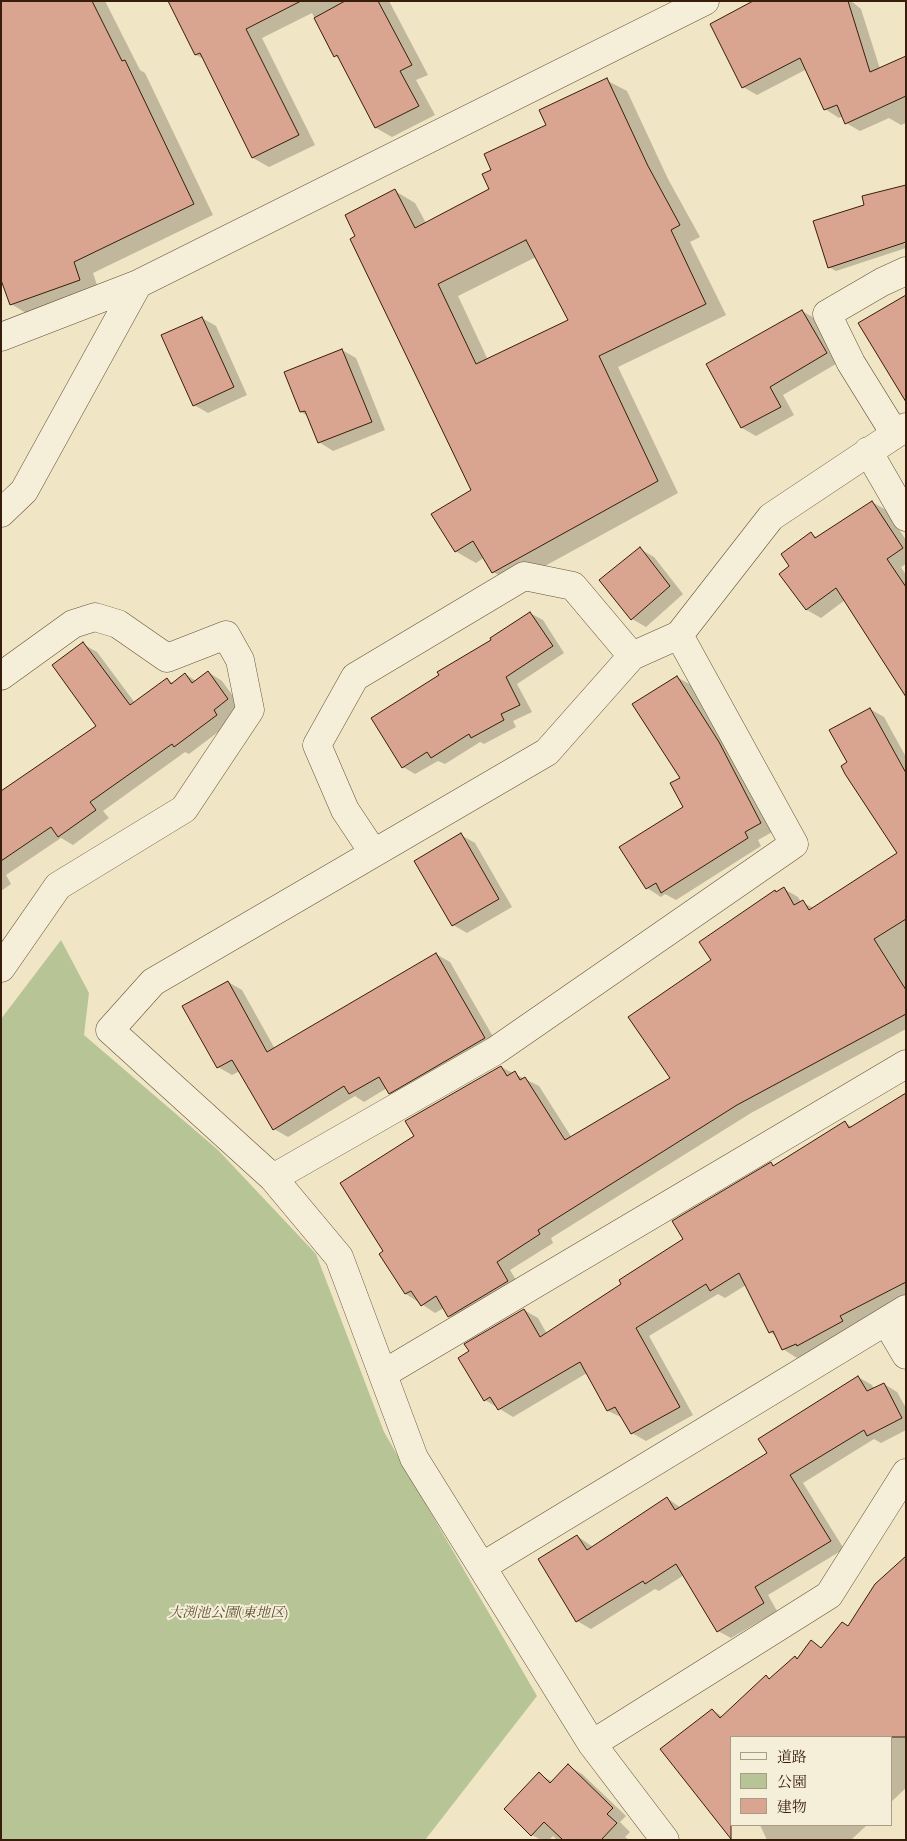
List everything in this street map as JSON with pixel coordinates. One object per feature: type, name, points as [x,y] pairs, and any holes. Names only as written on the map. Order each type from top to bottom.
[{"type":"street","points":[[1,337],[138,284],[705,1]]},
{"type":"street","points":[[665,1840],[592,1744],[483,1566],[414,1458],[339,1257],[273,1178],[110,1030],[152,982],[547,752],[632,656],[679,635],[771,517],[901,430],[851,363],[826,314],[882,282],[906,271]]},
{"type":"street","points":[[1,514],[24,491],[138,284]]},
{"type":"street","points":[[868,451],[906,516]]},
{"type":"street","points":[[374,852],[345,810],[317,745],[354,676],[524,576],[573,586],[632,656]]},
{"type":"street","points":[[1,676],[73,624],[95,617],[118,624],[167,658],[226,635],[240,660],[250,710],[184,809],[58,886],[1,968]]},
{"type":"street","points":[[273,1178],[495,1051],[794,844],[679,635]]},
{"type":"street","points":[[383,1374],[906,1064]]},
{"type":"street","points":[[483,1566],[896,1315],[906,1355]]},
{"type":"street","points":[[592,1744],[830,1595],[906,1473]]},
{"type":"green space","name":"大渕池公園(東地区)","points":[[61,940],[89,993],[84,1035],[218,1150],[316,1254],[384,1432],[537,1696],[425,1840],[1,1840],[1,1019]]},
{"type":"building","points":[[1,1],[92,1],[122,61],[125,60],[194,204],[74,262],[80,280],[10,305],[1,280]]},
{"type":"building","points":[[168,1],[301,1],[246,29],[299,135],[252,158],[200,53],[195,55]]},
{"type":"building","points":[[345,1],[378,1],[412,65],[400,71],[419,106],[375,128],[337,55],[334,57],[314,18]]},
{"type":"building","points":[[753,1],[848,1],[870,72],[906,56],[906,96],[845,124],[837,105],[824,110],[800,58],[742,88],[710,24]]},
{"type":"building","points":[[607,78],[648,166],[680,225],[671,230],[706,304],[599,356],[658,481],[492,573],[473,541],[455,552],[431,514],[471,490],[350,239],[355,236],[345,215],[395,189],[415,228],[489,189],[482,174],[491,170],[484,154],[546,125],[539,110]],"holes":[[[526,240],[568,320],[476,364],[438,284]]]},
{"type":"building","points":[[906,185],[906,242],[828,268],[813,221],[864,205],[862,196]]},
{"type":"building","points":[[906,295],[906,402],[858,323]]},
{"type":"building","points":[[802,310],[827,353],[770,387],[781,407],[741,428],[706,364]]},
{"type":"building","points":[[202,317],[234,387],[193,406],[161,335]]},
{"type":"building","points":[[342,349],[372,422],[318,443],[305,411],[300,412],[284,372]]},
{"type":"building","points":[[872,501],[903,548],[887,559],[906,587],[906,697],[836,588],[806,610],[779,574],[789,566],[781,554],[811,532],[815,538]]},
{"type":"building","points":[[640,547],[670,586],[631,620],[599,580]]},
{"type":"building","points":[[530,612],[553,646],[506,677],[520,705],[501,714],[504,720],[471,738],[469,734],[431,758],[427,752],[402,768],[371,718],[439,675],[437,672],[491,640],[490,638]]},
{"type":"building","points":[[83,642],[130,705],[167,678],[171,684],[185,673],[192,683],[208,671],[228,699],[214,710],[217,715],[174,747],[172,744],[90,802],[96,810],[58,837],[51,827],[1,861],[1,791],[96,726],[52,665]]},
{"type":"building","points":[[677,676],[719,742],[761,823],[745,832],[748,838],[661,893],[656,883],[646,889],[619,847],[683,807],[670,783],[680,778],[632,704]]},
{"type":"building","points":[[870,708],[906,773],[906,919],[874,939],[906,990],[906,1014],[737,1105],[538,1230],[540,1234],[497,1262],[508,1281],[448,1317],[436,1296],[421,1306],[411,1291],[405,1294],[379,1254],[383,1251],[340,1183],[414,1136],[405,1121],[501,1066],[507,1076],[515,1071],[520,1080],[525,1077],[565,1140],[670,1078],[628,1017],[711,960],[699,942],[775,890],[776,892],[784,887],[794,905],[803,900],[809,910],[897,853],[845,774],[841,766],[847,762],[829,730]]},
{"type":"building","points":[[461,833],[499,899],[452,926],[414,861]]},
{"type":"building","points":[[436,953],[485,1038],[389,1094],[379,1077],[349,1094],[344,1086],[273,1130],[232,1060],[217,1068],[182,1006],[228,981],[267,1052]]},
{"type":"building","points":[[906,1093],[906,1282],[840,1316],[843,1321],[797,1346],[796,1344],[782,1350],[773,1331],[769,1333],[739,1273],[710,1291],[706,1284],[636,1328],[680,1407],[631,1434],[615,1407],[607,1411],[580,1362],[498,1410],[490,1397],[484,1401],[458,1358],[469,1351],[464,1344],[524,1309],[540,1337],[621,1284],[619,1280],[683,1239],[672,1221],[771,1162],[773,1166],[845,1121],[849,1128]]},
{"type":"building","points":[[858,1376],[867,1391],[884,1383],[902,1418],[867,1436],[864,1430],[790,1475],[831,1541],[755,1587],[764,1603],[717,1632],[676,1564],[645,1584],[643,1581],[576,1622],[538,1559],[577,1535],[587,1550],[667,1497],[675,1510],[767,1453],[758,1439]]},
{"type":"building","points":[[906,1556],[906,1737],[730,1736],[731,1839],[660,1749],[712,1709],[720,1718],[766,1675],[769,1679],[795,1656],[797,1659],[811,1640],[821,1648],[842,1622],[848,1626],[875,1584]]},
{"type":"building","points":[[568,1764],[613,1808],[607,1814],[617,1823],[601,1840],[563,1840],[544,1822],[531,1836],[504,1809],[539,1772],[550,1783]]}]
